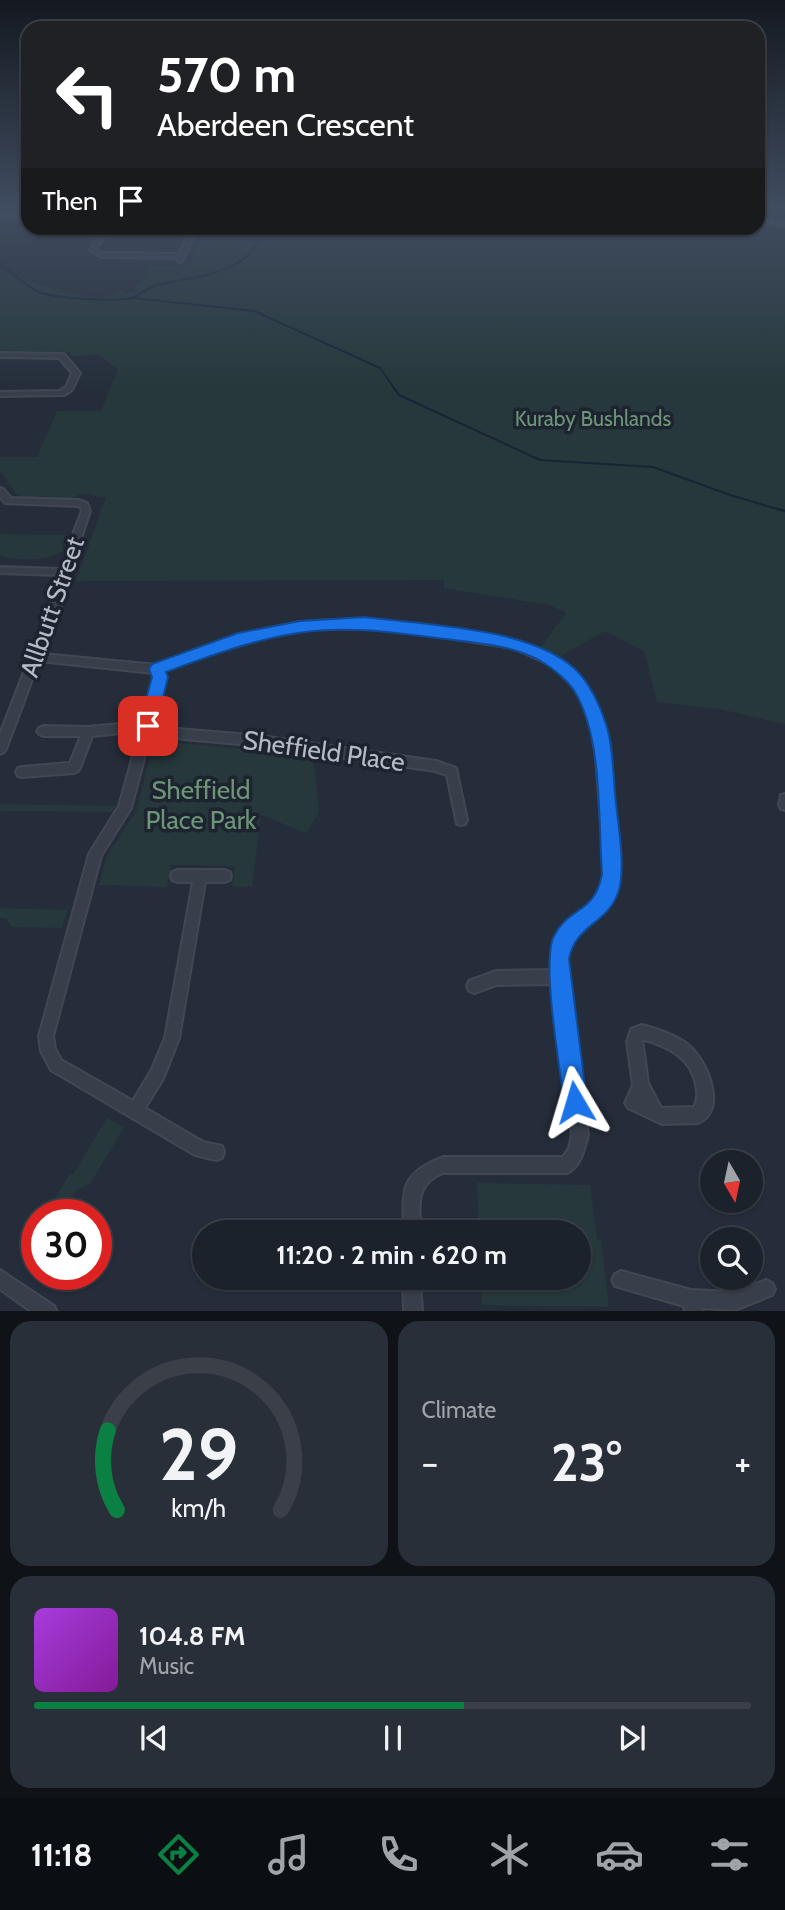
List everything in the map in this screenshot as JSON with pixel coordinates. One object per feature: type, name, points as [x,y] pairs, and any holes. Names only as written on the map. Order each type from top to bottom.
[{"type":"street","points":[[0,355],[61,356],[76,373],[69,387],[61,393],[0,394]]},
{"type":"street","name":"Allbutt Street","points":[[0,491],[3,498],[14,503],[84,505],[86,511],[74,544],[73,558],[62,572],[65,579],[62,590],[0,749]]},
{"type":"street","points":[[0,570],[62,572]]},
{"type":"street","points":[[35,657],[157,669],[193,654],[266,632],[310,625],[365,623],[498,640],[531,650],[557,663],[581,688],[598,724],[611,874],[609,892],[601,906],[569,930],[562,942],[558,959],[580,1135],[576,1151],[567,1165],[443,1165],[427,1170],[416,1179],[411,1194],[412,1220]]},
{"type":"street","points":[[157,669],[160,677],[125,808],[95,854],[46,1036],[48,1051],[56,1065],[201,1149],[216,1152]]},
{"type":"street","points":[[43,731],[147,729]]},
{"type":"street","name":"Sheffield Place","points":[[147,729],[261,741],[436,766],[452,772],[461,820]]},
{"type":"street","points":[[22,772],[74,768],[88,732]]},
{"type":"street","points":[[785,799],[785,805]]},
{"type":"street","points":[[177,876],[225,876]]},
{"type":"street","points":[[135,1111],[158,1074],[172,1038],[200,876]]},
{"type":"street","points":[[474,986],[496,978],[559,977]]},
{"type":"street","points":[[642,1032],[685,1049],[701,1069],[705,1107],[698,1115],[662,1115],[654,1110],[641,1085],[634,1042],[636,1034],[642,1032]]},
{"type":"street","points":[[0,1279],[48,1311]]},
{"type":"street","points":[[621,1280],[692,1305],[735,1301],[766,1289]]},
{"type":"street","points":[[412,1290],[413,1311]]},
{"type":"green space","name":"Kuraby Bushlands","points":[[0,270],[46,286],[95,298],[121,290],[127,294],[136,291],[133,287],[150,274],[144,271],[785,270],[785,724],[719,709],[657,702],[644,651],[605,631],[559,657],[541,647],[566,613],[549,605],[444,588],[444,580],[76,581],[106,497],[81,494],[70,499],[43,496],[24,498],[16,494],[0,470],[0,457],[37,457],[57,411],[101,411],[118,369],[98,355],[71,356],[68,352],[0,351]]},
{"type":"green space","points":[[0,534],[67,535],[61,543],[63,551],[49,557],[15,559],[0,556]]},
{"type":"green space","name":"Sheffield Place Park","points":[[168,742],[313,756],[319,812],[306,833],[261,815],[252,887],[232,886],[235,866],[171,865],[167,887],[99,885],[107,855],[136,812],[151,751],[157,744]]},
{"type":"green space","points":[[0,804],[115,806],[113,812],[0,811]]},
{"type":"green space","points":[[0,908],[68,910],[62,928],[12,927],[6,918],[0,918]]},
{"type":"green space","points":[[107,1118],[124,1127],[90,1184],[76,1190],[70,1199],[54,1199],[70,1174],[73,1175]]},
{"type":"green space","points":[[477,1183],[590,1185],[597,1239],[601,1240],[609,1307],[482,1305],[481,1290],[591,1290],[591,1220],[479,1220]]},
{"type":"waterway","points":[[8,270],[39,292],[116,300],[134,297],[154,286],[223,270]]},
{"type":"waterway","points":[[133,298],[254,311],[380,368],[399,395],[540,460],[653,467],[784,511]]},
{"type":"waterway","points":[[778,509],[785,511]]},
{"type":"route","points":[[148,726],[160,677],[157,669],[174,660],[238,639],[300,626],[365,623],[498,640],[544,655],[569,673],[581,688],[598,724],[609,822],[611,874],[609,892],[601,906],[569,930],[562,942],[558,959],[575,1102]]}]
